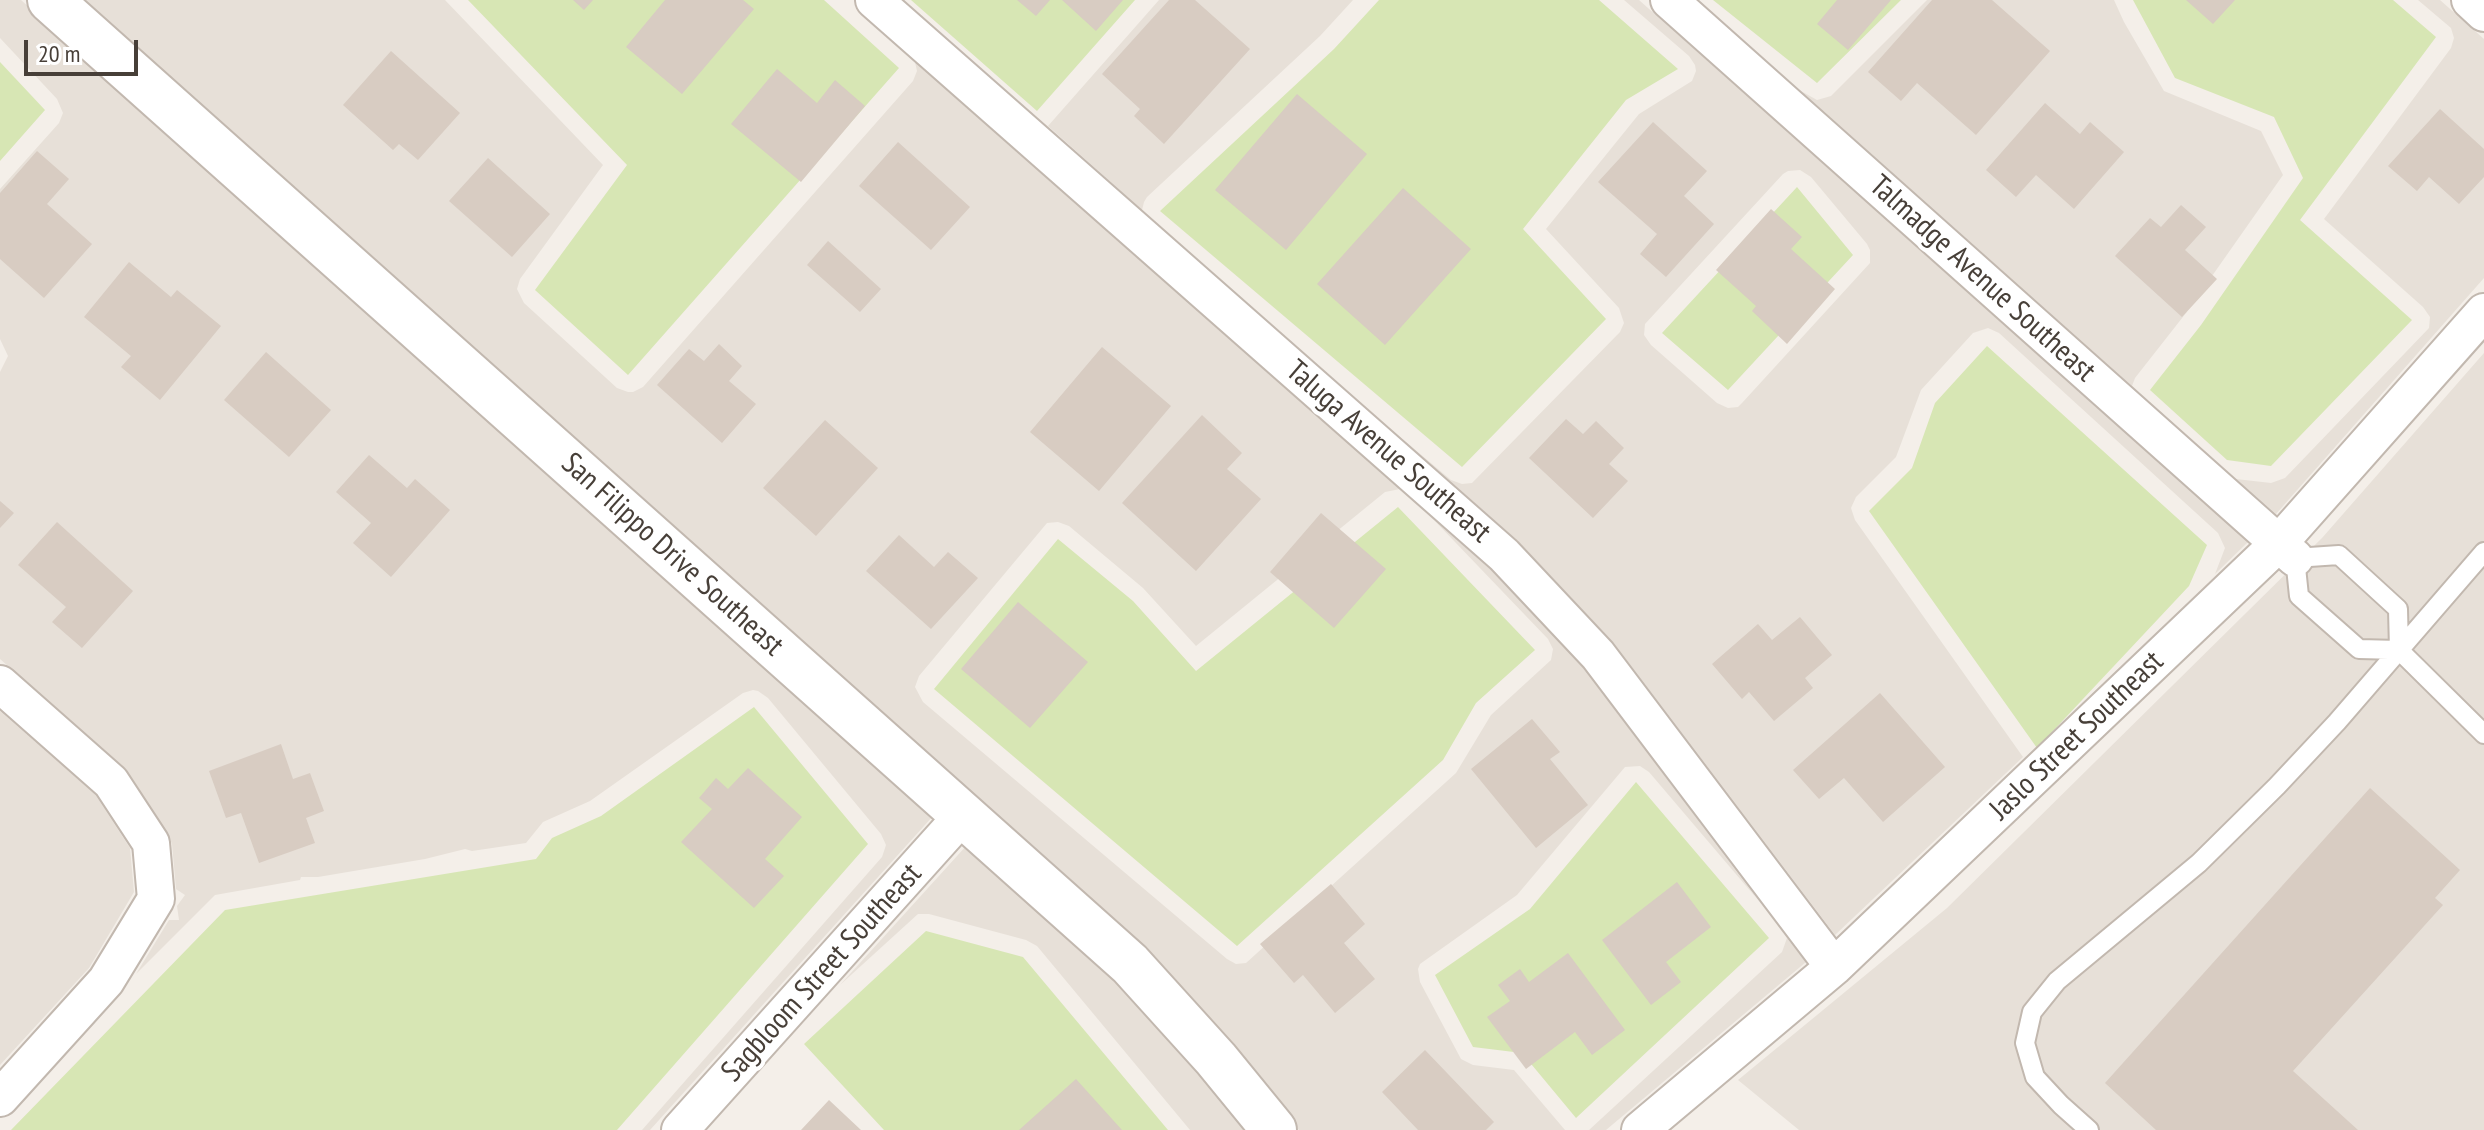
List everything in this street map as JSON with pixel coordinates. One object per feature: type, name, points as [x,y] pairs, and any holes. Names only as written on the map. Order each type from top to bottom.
[{"type":"street","name":"San Filippo Drive Southeast","points":[[50,0],[1130,964],[1216,1059],[1274,1130]]},
{"type":"street","name":"Taluga Avenue Southeast","points":[[874,0],[1504,555],[1598,655],[1834,967]]},
{"type":"street","name":"Talmadge Avenue Southeast","points":[[1669,0],[2287,550]]},
{"type":"street","points":[[2470,0],[2484,13]]},
{"type":"street","name":"Jaslo Street Southeast","points":[[1640,1130],[1834,967],[2287,550],[2484,312]]},
{"type":"street","points":[[0,684],[111,782],[151,843],[156,899],[106,981],[0,1098]]},
{"type":"street","name":"Sagbloom Street Southeast","points":[[680,1130],[963,815]]},
{"type":"lane","points":[[2399,650],[2398,609],[2339,555],[2287,550],[2299,596],[2359,649],[2399,650],[2484,734]]},
{"type":"lane","points":[[2089,1130],[2035,1077],[2025,1043],[2032,1012],[2057,981],[2199,863],[2277,786],[2337,722],[2484,552]]},
{"type":"shaded area","points":[[0,0],[21,0],[933,816],[650,1130],[642,1130],[882,857],[886,845],[881,834],[768,698],[758,691],[743,693],[590,801],[543,822],[526,843],[472,851],[465,849],[425,859],[318,877],[301,877],[300,880],[215,895],[136,974],[169,920],[179,920],[177,906],[185,895],[176,889],[172,844],[168,834],[128,772],[0,659],[0,372],[8,356],[0,339],[0,189],[59,123],[63,113],[57,99],[0,38]]},
{"type":"shaded area","points":[[80,0],[445,0],[603,165],[520,279],[517,289],[524,303],[617,388],[628,392],[643,387],[913,81],[917,71],[915,62],[1400,489],[1385,492],[1196,646],[1143,588],[1069,526],[1058,522],[1047,523],[919,676],[915,687],[923,702],[1227,959],[1236,964],[1246,963],[1456,773],[1491,715],[1551,660],[1553,649],[1548,639],[1432,518],[1490,569],[1583,667],[1758,900],[1649,772],[1640,766],[1625,767],[1517,895],[1420,964],[1418,969],[1420,982],[1461,1059],[1473,1065],[1514,1070],[1565,1130],[1299,1130],[1231,1047]]},
{"type":"shaded area","points":[[1159,0],[1353,0],[1320,36],[1147,197],[1142,210],[1048,126]]},
{"type":"shaded area","points":[[1624,0],[1639,0],[2248,542],[2215,574],[2225,548],[2218,533],[1999,333],[1988,328],[1973,333],[1921,390],[1896,457],[1856,497],[1851,508],[1855,520],[2023,757],[1835,935],[1613,642],[1518,541],[1387,426],[1451,480],[1462,484],[1472,483],[1620,332],[1624,323],[1619,308],[1546,229],[1639,114],[1692,81],[1696,71],[1689,56]],"holes":[[[1800,170],[1811,177],[1867,244],[1870,263],[1742,403],[1738,407],[1728,408],[1717,403],[1651,345],[1644,335],[1645,324],[1783,174]]]},
{"type":"shaded area","points":[[1927,0],[2114,0],[2164,91],[2261,131],[2283,175],[2132,386],[1801,91],[1817,100],[1831,96]]},
{"type":"shaded area","points":[[2418,0],[2440,0],[2484,39],[2484,278],[2276,514],[2236,479],[2271,483],[2285,478],[2429,328],[2430,317],[2423,307],[2324,219],[2451,48],[2454,38],[2451,28]]},
{"type":"shaded area","points":[[2484,353],[2484,1130],[1799,1130],[1738,1080],[1947,908],[2322,538]]},
{"type":"shaded area","points":[[0,711],[95,794],[130,848],[134,892],[89,968],[0,1065]]},
{"type":"shaded area","points":[[967,845],[1116,978],[1200,1071],[1248,1130],[1190,1130],[1037,946],[1026,940],[929,914],[918,914],[840,985]]},
{"type":"shaded area","points":[[1787,938],[1806,962],[1606,1130],[1589,1130],[1782,952]]},
{"type":"green space","points":[[468,0],[824,0],[899,68],[628,375],[535,290],[627,165]]},
{"type":"green space","points":[[911,0],[1135,0],[1037,111]]},
{"type":"green space","points":[[1379,0],[1599,0],[1678,69],[1626,100],[1523,229],[1606,319],[1462,467],[1160,211],[1334,49]]},
{"type":"green space","points":[[1713,0],[1901,0],[1817,83]]},
{"type":"green space","points":[[2133,0],[2393,0],[2436,37],[2300,220],[2412,320],[2271,466],[2227,460],[2150,390],[2201,325],[2303,178],[2274,117],[2175,78]]},
{"type":"green space","points":[[0,62],[45,110],[0,161]]},
{"type":"green space","points":[[1797,187],[1853,255],[1728,390],[1662,333]]},
{"type":"green space","points":[[1987,346],[2207,545],[2189,586],[2037,748],[1869,511],[1912,468],[1935,403]]},
{"type":"green space","points":[[1398,507],[1535,650],[1476,703],[1443,760],[1237,946],[934,689],[1058,539],[1133,601],[1196,671]]},
{"type":"green space","points":[[754,707],[868,844],[617,1130],[11,1130],[225,910],[536,859],[552,838],[601,816]]},
{"type":"green space","points":[[1636,782],[1769,938],[1576,1118],[1522,1053],[1473,1047],[1435,975],[1530,909]]},
{"type":"green space","points":[[926,931],[1023,957],[1168,1130],[884,1130],[804,1044]]},
{"type":"building","points":[[573,0],[593,0],[584,10]]},
{"type":"building","points":[[665,0],[743,0],[754,9],[682,94],[626,47]]},
{"type":"building","points":[[1017,0],[1050,0],[1036,16]]},
{"type":"building","points":[[1062,0],[1123,0],[1096,31]]},
{"type":"building","points":[[1169,0],[1195,0],[1250,49],[1164,144],[1134,116],[1140,109],[1102,74]]},
{"type":"building","points":[[1837,0],[1891,0],[1848,50],[1817,24]]},
{"type":"building","points":[[1932,0],[1992,0],[2050,51],[1976,135],[1917,83],[1901,101],[1868,72]]},
{"type":"building","points":[[2186,0],[2235,0],[2213,24]]},
{"type":"building","points":[[391,51],[460,113],[418,160],[399,144],[393,150],[343,105]]},
{"type":"building","points":[[777,69],[817,103],[835,80],[865,106],[801,182],[731,124]]},
{"type":"building","points":[[1297,94],[1367,154],[1286,250],[1215,190]]},
{"type":"building","points":[[2045,103],[2080,134],[2090,122],[2124,152],[2074,209],[2036,175],[2016,197],[1986,170]]},
{"type":"building","points":[[2440,109],[2484,149],[2484,177],[2459,204],[2429,177],[2417,191],[2388,166]]},
{"type":"building","points":[[1653,122],[1707,171],[1684,196],[1714,224],[1666,277],[1640,254],[1657,234],[1598,182]]},
{"type":"building","points":[[898,142],[970,207],[931,250],[859,186]]},
{"type":"building","points":[[37,151],[69,179],[47,204],[92,244],[44,298],[0,259],[0,193]]},
{"type":"building","points":[[488,158],[550,214],[512,257],[449,201]]},
{"type":"building","points":[[1403,188],[1471,249],[1385,345],[1317,284]]},
{"type":"building","points":[[2181,205],[2206,227],[2185,250],[2217,279],[2182,317],[2115,256],[2150,218],[2161,227]]},
{"type":"building","points":[[1771,209],[1802,237],[1791,249],[1835,289],[1787,344],[1752,311],[1756,306],[1716,270]]},
{"type":"building","points":[[828,241],[881,289],[860,312],[807,265]]},
{"type":"building","points":[[129,262],[171,297],[177,290],[221,326],[160,400],[121,367],[131,356],[84,317]]},
{"type":"building","points":[[719,344],[742,366],[729,381],[756,404],[722,443],[657,385],[689,349],[704,361]]},
{"type":"building","points":[[1102,347],[1171,406],[1099,491],[1030,432]]},
{"type":"building","points":[[266,352],[331,410],[289,457],[224,400]]},
{"type":"building","points":[[1202,415],[1242,453],[1227,469],[1261,499],[1196,571],[1122,503]]},
{"type":"building","points":[[1566,419],[1583,434],[1596,421],[1624,448],[1609,464],[1628,481],[1593,518],[1529,458]]},
{"type":"building","points":[[825,420],[878,468],[816,536],[763,488]]},
{"type":"building","points":[[369,455],[407,488],[415,479],[450,510],[391,577],[353,543],[371,523],[336,492]]},
{"type":"building","points":[[0,501],[14,513],[0,528]]},
{"type":"building","points":[[1321,513],[1386,569],[1334,628],[1270,572]]},
{"type":"building","points":[[57,522],[133,591],[82,648],[52,622],[66,607],[18,565]]},
{"type":"building","points":[[899,535],[934,567],[948,552],[978,578],[931,629],[866,571]]},
{"type":"building","points":[[1018,602],[1088,662],[1030,728],[961,669]]},
{"type":"building","points":[[1800,617],[1832,655],[1805,678],[1813,688],[1774,721],[1749,692],[1742,699],[1712,664],[1758,624],[1772,640]]},
{"type":"building","points":[[1880,693],[1945,767],[1883,822],[1844,778],[1819,799],[1793,770]]},
{"type":"building","points":[[1532,719],[1560,752],[1550,759],[1588,805],[1536,848],[1471,769]]},
{"type":"building","points":[[281,744],[293,779],[310,773],[324,811],[306,818],[315,843],[259,863],[241,813],[226,818],[209,771]]},
{"type":"building","points":[[748,768],[802,817],[765,859],[784,876],[754,908],[681,842],[712,809],[699,798],[716,778],[728,789]]},
{"type":"building","points":[[2370,788],[2460,870],[2435,898],[2443,905],[2293,1071],[2358,1130],[2156,1130],[2105,1083]]},
{"type":"building","points":[[1677,882],[1711,927],[1666,962],[1681,982],[1651,1005],[1602,940]]},
{"type":"building","points":[[1331,884],[1365,924],[1344,943],[1375,979],[1335,1013],[1303,975],[1294,983],[1260,944]]},
{"type":"building","points":[[1568,953],[1625,1030],[1592,1055],[1575,1032],[1526,1069],[1487,1017],[1510,1001],[1498,985],[1520,969],[1529,982]]},
{"type":"building","points":[[1425,1050],[1494,1122],[1486,1130],[1418,1130],[1382,1092]]},
{"type":"building","points":[[1076,1079],[1122,1130],[1019,1130]]},
{"type":"building","points":[[829,1100],[861,1130],[801,1130]]}]
